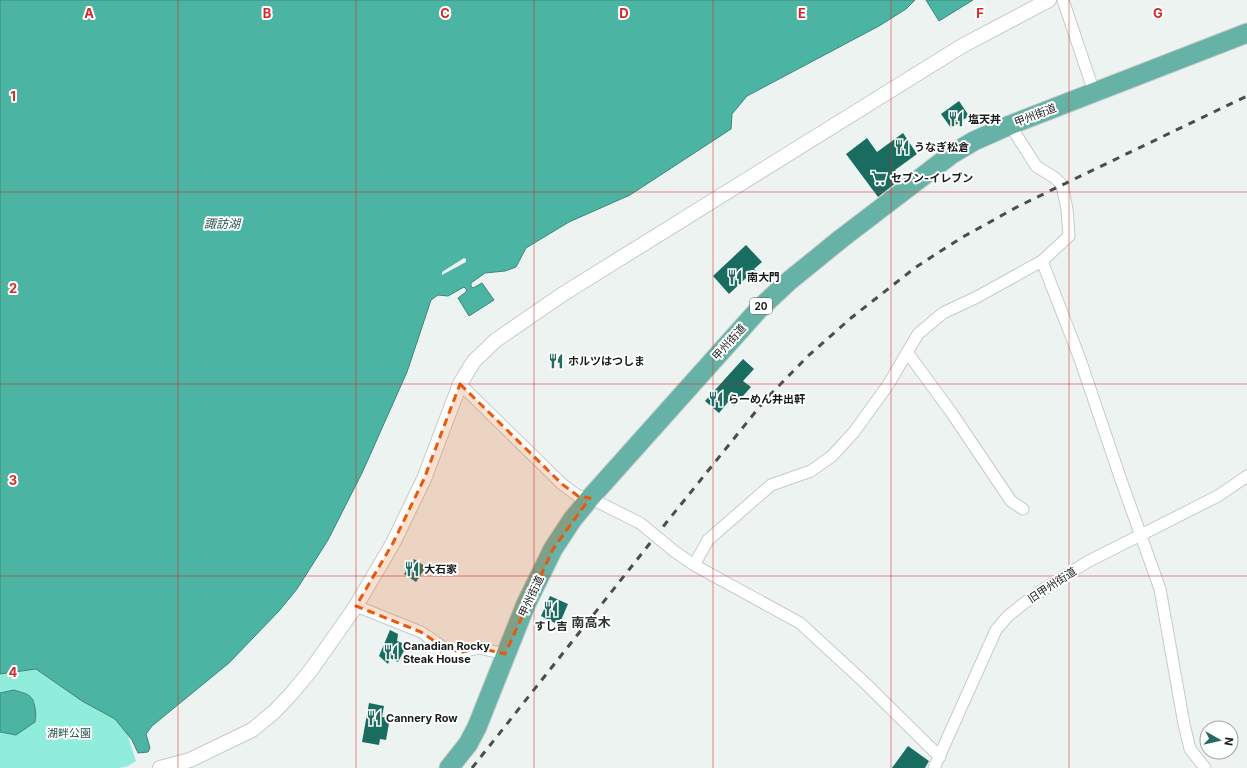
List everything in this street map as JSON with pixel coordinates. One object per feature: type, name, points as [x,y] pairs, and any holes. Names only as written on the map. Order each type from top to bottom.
[{"type":"highway","name":"甲州街道","points":[[449,768],[468,744],[477,727],[526,604],[553,549],[572,520],[759,309],[789,281],[842,238],[952,154],[974,141],[1010,125],[1247,33]]},
{"type":"street","points":[[160,768],[190,760],[252,730],[268,717],[292,693],[312,670],[356,606],[393,543],[424,479],[460,384],[474,361],[496,340],[563,294],[962,46],[1048,0]]},
{"type":"street","points":[[1063,0],[1094,92]]},
{"type":"street","points":[[694,565],[708,540],[771,485],[811,471],[832,456],[854,432],[888,384],[918,334],[943,313],[978,297],[1042,261],[1069,236],[1067,209],[1062,185],[1055,178],[1036,166],[1010,125]]},
{"type":"street","points":[[1042,261],[1080,359],[1120,480],[1142,535],[1160,589],[1184,724],[1190,749],[1202,766]]},
{"type":"street","points":[[907,352],[952,412],[1011,500],[1023,509]]},
{"type":"street","points":[[460,384],[562,484],[578,496],[590,498],[640,523],[674,551],[694,565],[800,623],[864,682],[938,764]]},
{"type":"street","name":"旧甲州街道","points":[[938,764],[996,630],[1008,616],[1047,587],[1089,561],[1218,496],[1247,476]]},
{"type":"street","points":[[356,606],[421,632],[446,649],[462,652],[478,648],[505,654]]},
{"type":"highlighted area","points":[[460,384],[562,484],[578,496],[590,498],[553,549],[505,654],[479,648],[462,652],[446,649],[421,632],[356,606],[393,543],[424,479]]},
{"type":"green space","name":"湖畔公園","points":[[36,669],[82,701],[115,719],[127,733],[136,761],[128,766],[119,768],[0,768],[0,732],[16,735],[35,722],[14,690],[0,693],[0,674]]},
{"type":"water","name":"諏訪湖","points":[[0,0],[915,0],[906,9],[879,26],[747,96],[732,114],[731,129],[630,195],[569,222],[526,248],[516,267],[505,271],[485,273],[471,283],[471,286],[473,288],[482,283],[494,300],[469,316],[458,298],[466,292],[467,290],[464,287],[448,296],[438,295],[431,300],[407,372],[362,473],[328,540],[297,589],[279,611],[229,663],[152,726],[146,734],[150,748],[148,752],[138,753],[132,740],[115,719],[82,701],[36,669],[0,674]]},
{"type":"water","points":[[926,0],[973,0],[939,21]]},
{"type":"water","points":[[14,690],[31,697],[36,713],[35,722],[16,735],[0,732],[0,693]]},
{"type":"pier","points":[[464,258],[466,259],[466,262],[442,275],[442,272]]},
{"type":"building","points":[[959,101],[969,116],[951,128],[941,114]]},
{"type":"building","points":[[903,133],[917,154],[895,170],[902,178],[878,197],[846,154],[867,138],[877,152]]},
{"type":"building","points":[[746,245],[762,262],[754,269],[757,272],[748,280],[746,278],[729,294],[713,276]]},
{"type":"building","points":[[743,359],[754,369],[743,381],[751,387],[734,406],[728,402],[719,413],[705,401]]},
{"type":"building","points":[[414,559],[426,567],[416,582],[404,574]]},
{"type":"building","points":[[550,596],[568,604],[559,625],[541,616]]},
{"type":"building","points":[[390,630],[398,634],[397,641],[407,645],[398,662],[390,658],[388,664],[379,656]]},
{"type":"building","points":[[369,703],[384,706],[382,717],[390,718],[386,740],[380,739],[379,745],[362,742]]},
{"type":"building","points":[[908,746],[929,761],[925,768],[892,768]]},
{"type":"railway","points":[[472,768],[765,400],[808,356],[851,318],[916,267],[961,238],[1017,207],[1247,96]]},
{"type":"place","name":"塩天丼","points":[[956,119]]},
{"type":"place","name":"うなぎ松倉","points":[[902,147]]},
{"type":"place","name":"セブン-イレブン","points":[[879,178]]},
{"type":"place","name":"南大門","points":[[735,277]]},
{"type":"place","name":"ホルツはつしま","points":[[556,361]]},
{"type":"place","name":"らーめん井出軒","points":[[716,399]]},
{"type":"place","name":"大石家","points":[[412,569]]},
{"type":"place","name":"すし吉","points":[[551,609]]},
{"type":"place","name":"Canadian Rocky Steak House","points":[[391,652]]},
{"type":"place","name":"Cannery Row","points":[[374,718]]},
{"type":"district","name":"南高木","points":[[591,622]]}]
